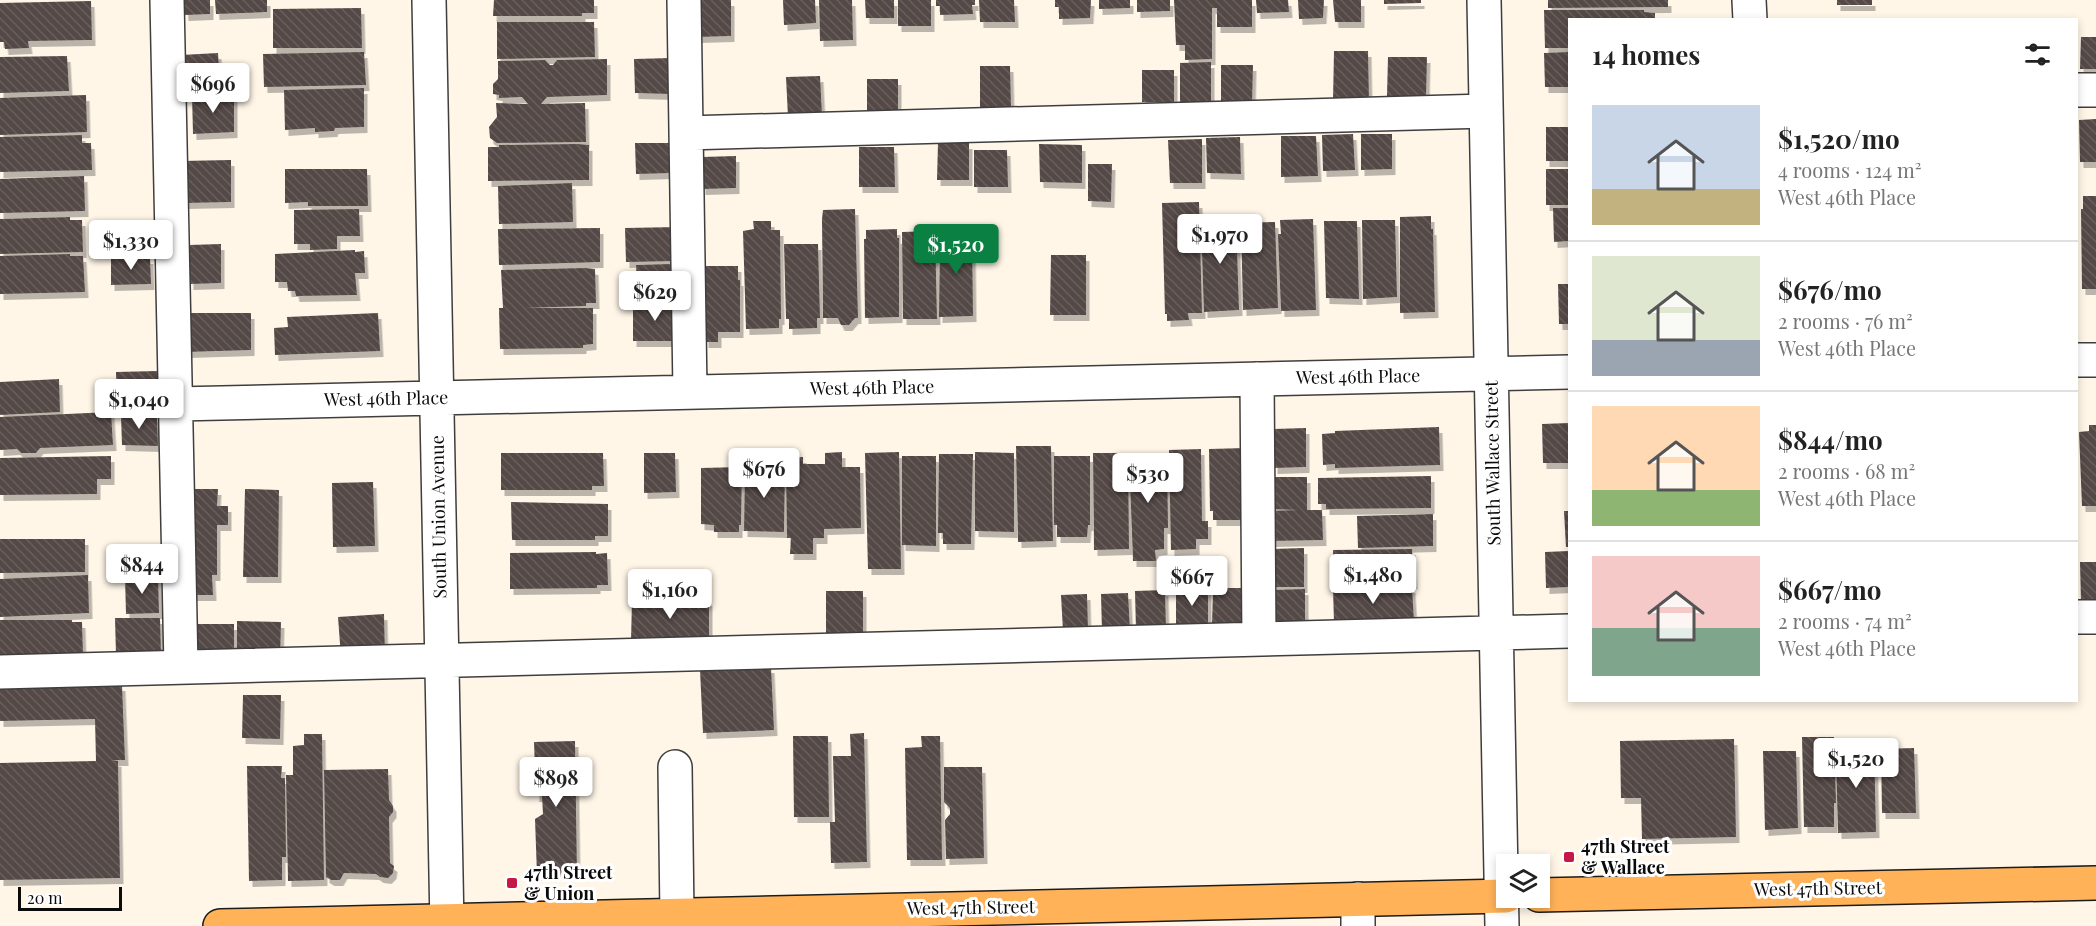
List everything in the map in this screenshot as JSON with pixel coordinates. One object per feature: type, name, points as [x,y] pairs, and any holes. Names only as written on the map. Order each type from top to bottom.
[{"type":"main road","name":"West 47th Street","points":[[1550,895],[2096,882]]},
{"type":"main road","name":"West 47th Street","points":[[220,926],[446,923],[677,915],[1080,916],[1358,913],[1496,906]]},
{"type":"street","points":[[167,0],[181,667]]},
{"type":"street","name":"South Union Avenue","points":[[429,0],[446,923]]},
{"type":"street","points":[[684,0],[690,392]]},
{"type":"street","name":"South Wallace Street","points":[[1484,0],[1503,854]]},
{"type":"street","points":[[1749,0],[1750,18]]},
{"type":"street","points":[[2078,90],[2096,90]]},
{"type":"street","points":[[686,133],[1486,111]]},
{"type":"street","points":[[2078,360],[2096,360]]},
{"type":"street","name":"West 46th Place","points":[[176,404],[1568,372]]},
{"type":"street","points":[[1257,380],[1259,639]]},
{"type":"street","points":[[2078,617],[2096,617]]},
{"type":"street","points":[[0,672],[1568,631]]},
{"type":"street","points":[[675,767],[677,915]]},
{"type":"building","points":[[184,0],[210,0],[210,14],[185,15]]},
{"type":"building","points":[[215,0],[267,0],[267,12],[216,14]]},
{"type":"building","points":[[494,0],[594,0],[594,13],[582,13],[582,16],[493,16]]},
{"type":"building","points":[[695,0],[731,0],[731,36],[696,37]]},
{"type":"building","points":[[783,0],[815,0],[816,23],[784,25]]},
{"type":"building","points":[[819,0],[852,0],[853,40],[820,41]]},
{"type":"building","points":[[865,0],[894,0],[894,18],[866,18]]},
{"type":"building","points":[[898,0],[931,0],[931,26],[898,26]]},
{"type":"building","points":[[936,0],[975,0],[975,5],[972,5],[973,14],[940,15],[940,6],[936,6]]},
{"type":"building","points":[[979,0],[1014,0],[1015,22],[980,22]]},
{"type":"building","points":[[1055,0],[1091,0],[1090,18],[1059,19],[1059,7],[1055,7]]},
{"type":"building","points":[[1099,0],[1130,0],[1130,8],[1099,9]]},
{"type":"building","points":[[1137,0],[1170,0],[1170,11],[1137,12]]},
{"type":"building","points":[[1174,0],[1252,0],[1252,27],[1217,27],[1217,8],[1212,8],[1212,59],[1185,60],[1185,45],[1176,45]]},
{"type":"building","points":[[1256,0],[1288,0],[1289,12],[1257,13]]},
{"type":"building","points":[[1298,0],[1324,0],[1323,18],[1299,19]]},
{"type":"building","points":[[1333,0],[1361,0],[1361,22],[1335,22]]},
{"type":"building","points":[[1384,0],[1421,0],[1421,3],[1384,4]]},
{"type":"building","points":[[1548,0],[1668,0],[1668,7],[1548,8]]},
{"type":"building","points":[[1837,0],[1872,0],[1872,5],[1837,5]]},
{"type":"building","points":[[91,1],[92,40],[28,41],[29,48],[5,49],[4,42],[0,42],[0,3]]},
{"type":"building","points":[[361,8],[362,48],[273,48],[273,9]]},
{"type":"building","points":[[1544,10],[1644,10],[1644,12],[1655,13],[1655,18],[1568,18],[1568,48],[1545,48]]},
{"type":"building","points":[[497,22],[594,22],[595,57],[497,59]]},
{"type":"building","points":[[2081,37],[2096,37],[2096,69],[2080,69]]},
{"type":"building","points":[[1334,51],[1368,51],[1369,101],[1333,101]]},
{"type":"building","points":[[364,52],[366,85],[264,87],[263,54]]},
{"type":"building","points":[[1568,52],[1568,87],[1545,87],[1544,53]]},
{"type":"building","points":[[218,53],[220,87],[183,89],[181,55]]},
{"type":"building","points":[[67,56],[69,91],[0,93],[0,57]]},
{"type":"building","points":[[1388,57],[1427,57],[1426,97],[1387,96]]},
{"type":"building","points":[[671,58],[671,94],[635,93],[634,59]]},
{"type":"building","points":[[607,59],[607,95],[547,97],[541,104],[585,103],[586,142],[497,143],[490,138],[489,127],[497,117],[496,103],[528,104],[522,97],[499,98],[499,95],[493,94],[493,84],[498,79],[498,61],[545,60],[553,65],[557,60]]},
{"type":"building","points":[[1211,62],[1211,103],[1180,103],[1180,63]]},
{"type":"building","points":[[1221,65],[1253,65],[1252,105],[1221,105]]},
{"type":"building","points":[[980,66],[1010,66],[1011,108],[980,108]]},
{"type":"building","points":[[1142,70],[1174,70],[1174,102],[1142,102]]},
{"type":"building","points":[[820,76],[822,115],[788,117],[786,77]]},
{"type":"building","points":[[867,79],[898,79],[898,113],[867,112]]},
{"type":"building","points":[[364,88],[364,127],[335,128],[334,131],[315,132],[315,128],[285,130],[284,90]]},
{"type":"building","points":[[86,95],[87,132],[0,135],[0,98]]},
{"type":"building","points":[[192,95],[234,95],[234,132],[193,134]]},
{"type":"building","points":[[2096,119],[2096,162],[2080,162],[2079,120]]},
{"type":"building","points":[[1546,127],[1568,127],[1568,161],[1546,161]]},
{"type":"building","points":[[1353,134],[1355,170],[1323,171],[1322,135]]},
{"type":"building","points":[[1361,134],[1392,134],[1392,169],[1361,170]]},
{"type":"building","points":[[82,135],[82,143],[91,143],[92,170],[0,172],[0,137]]},
{"type":"building","points":[[1281,136],[1316,136],[1318,176],[1281,177]]},
{"type":"building","points":[[1240,137],[1241,174],[1207,173],[1206,138]]},
{"type":"building","points":[[1202,139],[1202,183],[1170,183],[1168,140]]},
{"type":"building","points":[[635,143],[671,143],[671,173],[636,174]]},
{"type":"building","points":[[938,143],[969,143],[969,180],[937,180]]},
{"type":"building","points":[[1039,144],[1082,145],[1082,183],[1040,182]]},
{"type":"building","points":[[589,145],[589,180],[488,181],[488,147]]},
{"type":"building","points":[[859,147],[894,147],[895,187],[859,187]]},
{"type":"building","points":[[974,150],[1007,150],[1008,187],[974,187]]},
{"type":"building","points":[[736,156],[736,188],[702,189],[702,157]]},
{"type":"building","points":[[231,160],[231,202],[183,203],[182,161]]},
{"type":"building","points":[[1088,164],[1112,164],[1111,202],[1088,201]]},
{"type":"building","points":[[285,169],[367,169],[368,206],[308,206],[308,202],[285,203]]},
{"type":"building","points":[[1546,169],[1568,169],[1568,205],[1546,205]]},
{"type":"building","points":[[84,176],[85,211],[0,213],[0,179]]},
{"type":"building","points":[[572,183],[573,222],[499,224],[498,186]]},
{"type":"building","points":[[2083,196],[2096,196],[2096,289],[2082,289],[2081,209],[2083,209]]},
{"type":"building","points":[[1199,202],[1202,313],[1188,313],[1189,320],[1167,321],[1162,203]]},
{"type":"building","points":[[1553,208],[1568,208],[1568,241],[1554,242]]},
{"type":"building","points":[[359,209],[360,236],[337,236],[337,249],[310,250],[310,244],[294,244],[294,210]]},
{"type":"building","points":[[855,209],[858,318],[855,318],[849,325],[841,325],[838,318],[823,318],[823,210]]},
{"type":"building","points":[[1431,216],[1435,312],[1400,313],[1400,217]]},
{"type":"building","points":[[70,217],[70,220],[82,220],[83,252],[0,254],[0,219]]},
{"type":"building","points":[[1236,218],[1239,310],[1204,312],[1201,220]]},
{"type":"building","points":[[1313,219],[1316,310],[1281,311],[1278,234],[1281,234],[1280,220]]},
{"type":"building","points":[[1362,220],[1395,220],[1397,297],[1363,299]]},
{"type":"building","points":[[753,221],[771,221],[771,230],[780,230],[781,319],[779,319],[779,328],[746,329],[743,231],[754,229]]},
{"type":"building","points":[[1324,221],[1357,221],[1359,299],[1326,298]]},
{"type":"building","points":[[1275,222],[1278,308],[1243,310],[1241,223]]},
{"type":"building","points":[[678,227],[678,261],[626,262],[625,228]]},
{"type":"building","points":[[600,228],[600,262],[499,265],[498,229]]},
{"type":"building","points":[[897,229],[899,317],[865,318],[864,239],[866,239],[866,230]]},
{"type":"building","points":[[935,231],[937,319],[903,319],[902,232]]},
{"type":"building","points":[[972,232],[973,316],[939,317],[940,233]]},
{"type":"building","points":[[221,244],[221,283],[190,284],[189,245]]},
{"type":"building","points":[[784,244],[818,244],[820,318],[817,318],[817,328],[789,329],[789,319],[786,319]]},
{"type":"building","points":[[355,250],[355,252],[364,251],[365,273],[355,273],[357,295],[296,296],[295,291],[288,291],[287,282],[275,282],[275,254]]},
{"type":"building","points":[[70,254],[70,256],[83,256],[85,292],[0,294],[0,256]]},
{"type":"building","points":[[1051,255],[1086,255],[1086,315],[1050,315]]},
{"type":"building","points":[[111,258],[150,258],[151,284],[111,285]]},
{"type":"building","points":[[671,264],[673,302],[638,302],[636,265]]},
{"type":"building","points":[[703,266],[738,266],[740,332],[718,332],[718,342],[705,342]]},
{"type":"building","points":[[595,269],[596,303],[586,303],[586,306],[525,308],[593,308],[593,344],[583,345],[583,348],[500,349],[499,308],[503,308],[501,270]]},
{"type":"building","points":[[1558,284],[1568,284],[1568,324],[1559,324]]},
{"type":"building","points":[[633,303],[677,303],[677,341],[633,341]]},
{"type":"building","points":[[185,313],[251,313],[251,350],[185,352]]},
{"type":"building","points":[[378,313],[380,351],[275,355],[274,328],[288,327],[287,317]]},
{"type":"building","points":[[157,371],[157,412],[117,412],[116,372]]},
{"type":"building","points":[[59,379],[60,412],[0,415],[0,382]]},
{"type":"building","points":[[111,412],[113,445],[40,448],[36,453],[21,453],[17,449],[0,450],[0,417]]},
{"type":"building","points":[[121,415],[157,416],[158,446],[122,445]]},
{"type":"building","points":[[1568,423],[1568,463],[1543,463],[1542,424]]},
{"type":"building","points":[[2089,425],[2096,425],[2096,506],[2082,506],[2079,432],[2089,431]]},
{"type":"building","points":[[1439,427],[1440,465],[1335,468],[1335,464],[1323,465],[1322,434],[1335,433],[1335,431]]},
{"type":"building","points":[[1306,428],[1306,467],[1274,468],[1274,429]]},
{"type":"building","points":[[1016,446],[1051,446],[1053,541],[1018,542]]},
{"type":"building","points":[[1246,448],[1244,520],[1213,520],[1213,511],[1210,511],[1209,449]]},
{"type":"building","points":[[1201,449],[1202,521],[1208,521],[1208,539],[1196,539],[1196,549],[1171,550],[1169,450]]},
{"type":"building","points":[[842,452],[842,467],[860,467],[861,528],[824,529],[824,538],[813,538],[813,554],[790,554],[791,538],[787,538],[786,464],[788,464],[788,458],[803,457],[803,464],[825,464],[825,453]]},
{"type":"building","points":[[899,452],[901,569],[868,569],[865,453]]},
{"type":"building","points":[[975,452],[1014,453],[1014,532],[975,531]]},
{"type":"building","points":[[501,453],[603,453],[604,486],[592,486],[592,490],[501,490]]},
{"type":"building","points":[[644,453],[675,453],[676,492],[644,493]]},
{"type":"building","points":[[1093,453],[1128,453],[1129,549],[1094,550]]},
{"type":"building","points":[[1129,453],[1167,453],[1168,528],[1164,528],[1164,549],[1155,550],[1156,561],[1133,561]]},
{"type":"building","points":[[939,454],[973,454],[971,544],[943,544],[943,533],[938,533]]},
{"type":"building","points":[[111,456],[111,479],[97,479],[97,494],[0,495],[0,458]]},
{"type":"building","points":[[902,456],[936,456],[936,546],[902,545]]},
{"type":"building","points":[[1054,456],[1090,456],[1090,525],[1088,525],[1087,537],[1057,537],[1057,525],[1054,525]]},
{"type":"building","points":[[745,465],[785,467],[784,532],[744,531]]},
{"type":"building","points":[[742,467],[739,532],[714,532],[714,525],[701,524],[701,468]]},
{"type":"building","points":[[1431,476],[1431,508],[1326,509],[1326,504],[1318,504],[1318,478]]},
{"type":"building","points":[[1270,477],[1307,477],[1307,510],[1322,510],[1323,540],[1269,541],[1268,511],[1298,510],[1270,509]]},
{"type":"building","points":[[373,482],[375,546],[333,547],[332,483]]},
{"type":"building","points":[[185,489],[218,489],[217,506],[228,506],[228,525],[217,525],[217,575],[212,575],[213,595],[189,595]]},
{"type":"building","points":[[245,489],[279,490],[278,577],[243,577]]},
{"type":"building","points":[[511,502],[608,504],[608,536],[595,536],[595,540],[512,540]]},
{"type":"building","points":[[1564,511],[1568,511],[1568,547],[1566,547]]},
{"type":"building","points":[[1433,514],[1433,546],[1358,548],[1357,516]]},
{"type":"building","points":[[0,539],[85,539],[85,572],[0,573]]},
{"type":"building","points":[[1304,548],[1304,587],[1273,587],[1272,549]]},
{"type":"building","points":[[1412,549],[1414,583],[1334,585],[1333,550]]},
{"type":"building","points":[[1568,551],[1568,587],[1546,588],[1545,552]]},
{"type":"building","points":[[596,552],[596,554],[607,553],[608,585],[597,585],[597,588],[510,589],[510,553]]},
{"type":"building","points":[[2080,562],[2096,562],[2096,601],[2081,602]]},
{"type":"building","points":[[88,575],[89,613],[0,617],[0,579]]},
{"type":"building","points":[[685,575],[702,575],[702,594],[685,594]]},
{"type":"building","points":[[158,576],[159,613],[126,614],[125,577]]},
{"type":"building","points":[[1208,587],[1208,626],[1176,626],[1176,588]]},
{"type":"building","points":[[1412,587],[1414,621],[1334,623],[1333,588]]},
{"type":"building","points":[[1213,588],[1247,588],[1247,625],[1212,625]]},
{"type":"building","points":[[1305,589],[1305,628],[1274,629],[1273,590]]},
{"type":"building","points":[[1165,590],[1166,631],[1136,631],[1135,591]]},
{"type":"building","points":[[826,591],[863,591],[863,635],[826,635]]},
{"type":"building","points":[[1128,593],[1130,632],[1102,632],[1101,594]]},
{"type":"building","points":[[1087,594],[1088,630],[1063,631],[1061,595]]},
{"type":"building","points":[[632,600],[709,600],[709,640],[631,641]]},
{"type":"building","points":[[384,614],[385,658],[341,657],[338,617]]},
{"type":"building","points":[[115,618],[160,618],[161,654],[116,655]]},
{"type":"building","points":[[0,620],[82,622],[83,656],[0,661]]},
{"type":"building","points":[[237,621],[281,622],[280,661],[237,660]]},
{"type":"building","points":[[194,624],[234,624],[234,660],[194,660]]},
{"type":"building","points":[[771,667],[774,730],[703,733],[700,670]]},
{"type":"building","points":[[122,685],[125,760],[112,760],[118,761],[120,878],[0,880],[0,763],[96,761],[95,719],[0,721],[0,688]]},
{"type":"building","points":[[243,695],[281,695],[280,739],[242,738]]},
{"type":"building","points":[[864,733],[867,862],[831,863],[830,822],[835,822],[833,756],[851,756],[850,734]]},
{"type":"building","points":[[304,734],[322,734],[324,880],[288,881],[286,775],[293,775],[293,746],[304,745]]},
{"type":"building","points":[[793,736],[828,736],[829,817],[794,817]]},
{"type":"building","points":[[921,736],[940,736],[942,860],[907,860],[905,748],[922,747]]},
{"type":"building","points":[[1802,737],[1834,737],[1836,803],[1834,803],[1834,827],[1804,827]]},
{"type":"building","points":[[1734,739],[1736,837],[1642,839],[1641,798],[1621,798],[1620,741]]},
{"type":"building","points":[[575,741],[577,874],[537,875],[535,819],[543,814],[542,796],[536,796],[534,742]]},
{"type":"building","points":[[1874,744],[1876,832],[1838,833],[1836,756],[1838,756],[1838,745]]},
{"type":"building","points":[[1914,748],[1916,813],[1882,813],[1881,749]]},
{"type":"building","points":[[1763,751],[1796,751],[1798,828],[1765,830]]},
{"type":"building","points":[[247,766],[282,766],[281,778],[285,778],[286,857],[282,857],[282,880],[249,881]]},
{"type":"building","points":[[944,767],[982,767],[984,858],[946,859],[945,820],[950,814],[950,808],[944,802]]},
{"type":"building","points":[[388,769],[389,800],[393,806],[393,812],[389,817],[390,863],[394,866],[393,873],[388,878],[376,874],[344,873],[340,880],[331,880],[326,877],[324,770]]},
{"type":"place","name":"47th Street & Wallace","points":[[1569,857]]},
{"type":"place","name":"47th Street & Union","points":[[512,883]]}]
